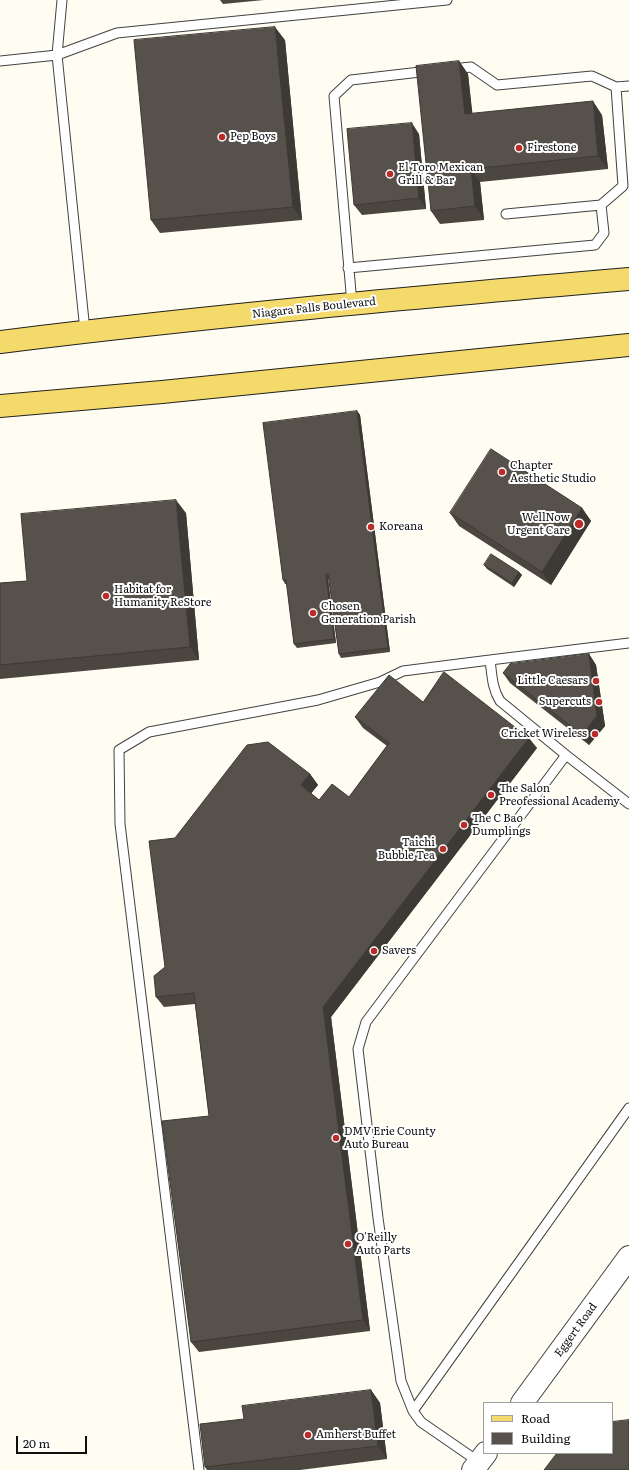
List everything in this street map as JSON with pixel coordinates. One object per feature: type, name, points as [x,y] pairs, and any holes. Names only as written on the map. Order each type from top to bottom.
[{"type":"main road","name":"Niagara Falls Boulevard","points":[[0,342],[85,331],[352,304],[629,279]]},
{"type":"main road","points":[[0,406],[162,392],[629,345]]},
{"type":"street","name":"Eggert Road","points":[[523,1402],[629,1256]]},
{"type":"lane","points":[[62,0],[57,55],[85,331]]},
{"type":"lane","points":[[0,61],[57,55],[117,33],[447,0]]},
{"type":"lane","points":[[352,304],[334,96],[351,80],[471,66],[497,85],[592,76],[616,87],[629,86]]},
{"type":"lane","points":[[506,214],[601,206],[623,186],[616,87]]},
{"type":"lane","points":[[348,268],[595,245],[604,233],[601,206]]},
{"type":"lane","points":[[200,1470],[120,824],[119,750],[148,732],[318,700],[380,682],[403,672],[629,643]]},
{"type":"lane","points":[[490,660],[492,683],[500,701],[629,804]]},
{"type":"lane","points":[[480,1462],[421,1422],[413,1411],[401,1381],[379,1226],[358,1049],[366,1022],[566,755]]},
{"type":"lane","points":[[413,1411],[629,1108]]},
{"type":"building","name":"Pep Boys","points":[[275,27],[293,207],[151,220],[134,40]]},
{"type":"building","name":"Firestone","points":[[459,61],[465,114],[593,101],[598,156],[471,169],[475,206],[431,211],[416,66]]},
{"type":"building","name":"El Toro Mexican Grill & Bar","points":[[412,123],[419,198],[354,205],[347,129]]},
{"type":"building","points":[[357,411],[388,648],[339,654],[328,574],[326,575],[334,639],[294,644],[286,580],[283,580],[263,423]]},
{"type":"building","points":[[491,449],[582,508],[542,572],[450,513]]},
{"type":"building","name":"Habitat for Humanity ReStore","points":[[176,500],[190,647],[0,665],[0,583],[27,581],[21,514]]},
{"type":"building","points":[[491,554],[519,572],[512,583],[484,565]]},
{"type":"building","points":[[589,654],[597,716],[582,735],[503,673],[510,664]]},
{"type":"building","points":[[444,672],[529,738],[323,1007],[363,1320],[191,1342],[162,1121],[209,1116],[194,993],[156,997],[154,976],[165,967],[149,841],[175,838],[247,745],[268,742],[310,774],[301,785],[319,800],[332,784],[349,797],[389,743],[355,717],[389,675],[423,702]]},
{"type":"building","name":"Amherst Buffet","points":[[371,1390],[378,1446],[205,1467],[200,1424],[244,1419],[242,1406]]},
{"type":"building","points":[[629,1420],[629,1470],[544,1470],[556,1454],[613,1454],[613,1422]]},
{"type":"place","name":"Pep Boys","points":[[222,137]]},
{"type":"place","name":"Firestone","points":[[519,148]]},
{"type":"place","name":"El Toro Mexican Grill & Bar","points":[[390,174]]},
{"type":"place","name":"Chapter Aesthetic Studio","points":[[502,472]]},
{"type":"place","name":"WellNow Urgent Care","points":[[579,524]]},
{"type":"place","name":"Koreana","points":[[371,527]]},
{"type":"place","name":"Habitat for Humanity ReStore","points":[[106,596]]},
{"type":"place","name":"Chosen Generation Parish","points":[[313,613]]},
{"type":"place","name":"Little Caesars","points":[[596,681]]},
{"type":"place","name":"Supercuts","points":[[599,702]]},
{"type":"place","name":"Cricket Wireless","points":[[595,734]]},
{"type":"place","name":"The Salon Preofessional Academy","points":[[491,795]]},
{"type":"place","name":"The C Bao Dumplings","points":[[464,825]]},
{"type":"place","name":"Taichi Bubble Tea","points":[[443,849]]},
{"type":"place","name":"Savers","points":[[374,951]]},
{"type":"place","name":"DMV Erie County Auto Bureau","points":[[336,1138]]},
{"type":"place","name":"O'Reilly Auto Parts","points":[[348,1244]]},
{"type":"place","name":"Amherst Buffet","points":[[308,1435]]}]
